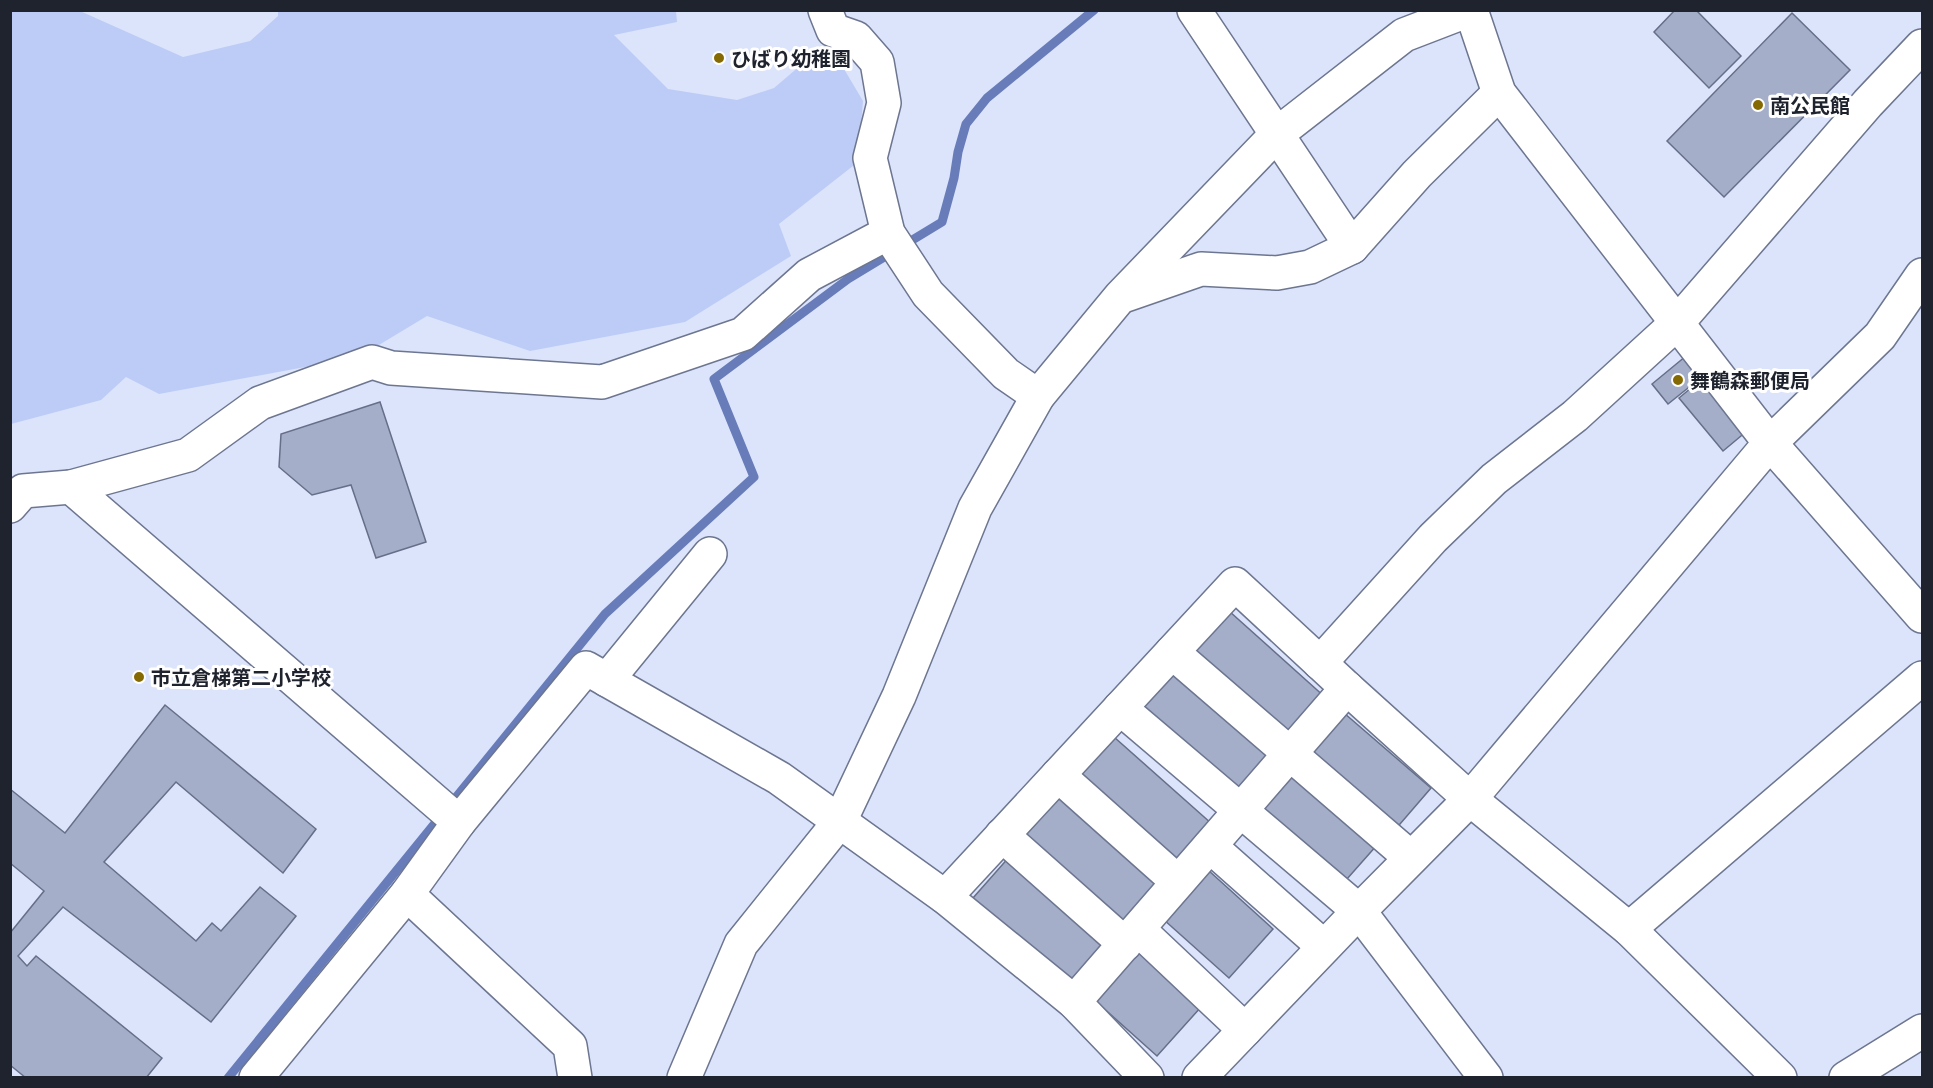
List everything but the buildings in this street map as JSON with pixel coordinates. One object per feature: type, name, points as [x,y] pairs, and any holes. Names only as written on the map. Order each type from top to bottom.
[{"type":"street","points":[[825,10],[833,30],[856,38],[877,62],[884,103],[870,158],[888,233],[928,294],[1006,374],[1038,396]]},
{"type":"street","points":[[1194,10],[1352,247]]},
{"type":"street","points":[[684,1077],[741,944],[840,821],[899,696],[975,508],[1038,396],[1120,297],[1277,134],[1404,35],[1470,10],[1499,93],[1770,443],[1923,616]]},
{"type":"street","points":[[1320,663],[1433,538],[1494,479],[1575,416],[1678,322],[1868,103],[1923,46]]},
{"type":"street","points":[[1120,297],[1200,269],[1277,273],[1310,267],[1352,247],[1417,174],[1499,93]]},
{"type":"street","points":[[10,506],[23,491],[71,487],[188,455],[260,403],[372,362],[391,368],[602,382],[742,334],[809,275],[888,233]]},
{"type":"street","points":[[1199,1077],[1470,799],[1770,443],[1880,336],[1923,275]]},
{"type":"street","points":[[71,487],[459,822]]},
{"type":"street","points":[[607,680],[710,554]]},
{"type":"street","points":[[945,897],[1235,584],[1470,799],[1629,929],[1780,1077]]},
{"type":"street","points":[[1172,652],[1411,858]]},
{"type":"street","points":[[256,1077],[407,894],[459,822],[586,668],[779,778],[945,897],[1074,1002],[1147,1077]]},
{"type":"street","points":[[1629,929],[1923,678]]},
{"type":"street","points":[[1074,1002],[1347,688]]},
{"type":"street","points":[[1120,708],[1359,911],[1486,1077]]},
{"type":"street","points":[[1058,775],[1178,882]]},
{"type":"street","points":[[1002,836],[1245,1030]]},
{"type":"street","points":[[1210,846],[1324,947]]},
{"type":"street","points":[[407,894],[570,1046],[575,1077]]},
{"type":"street","points":[[1846,1077],[1923,1031]]},
{"type":"shaded area","points":[[11,11],[80,11],[183,57],[250,41],[278,16],[278,11],[676,11],[677,22],[614,35],[668,89],[737,100],[774,88],[828,42],[863,101],[858,162],[779,224],[791,256],[685,322],[530,351],[427,316],[359,357],[159,394],[126,377],[101,400],[11,424]]},
{"type":"waterway","points":[[228,1078],[605,614],[754,477],[714,379],[848,279],[942,222],[966,124],[987,98],[1094,10]]},
{"type":"place","name":"ひばり幼稚園","points":[[719,58]]},
{"type":"place","name":"南公民館","points":[[1758,105]]},
{"type":"place","name":"舞鶴森郵便局","points":[[1678,380]]},
{"type":"place","name":"市立倉梯第二小学校","points":[[139,677]]}]
